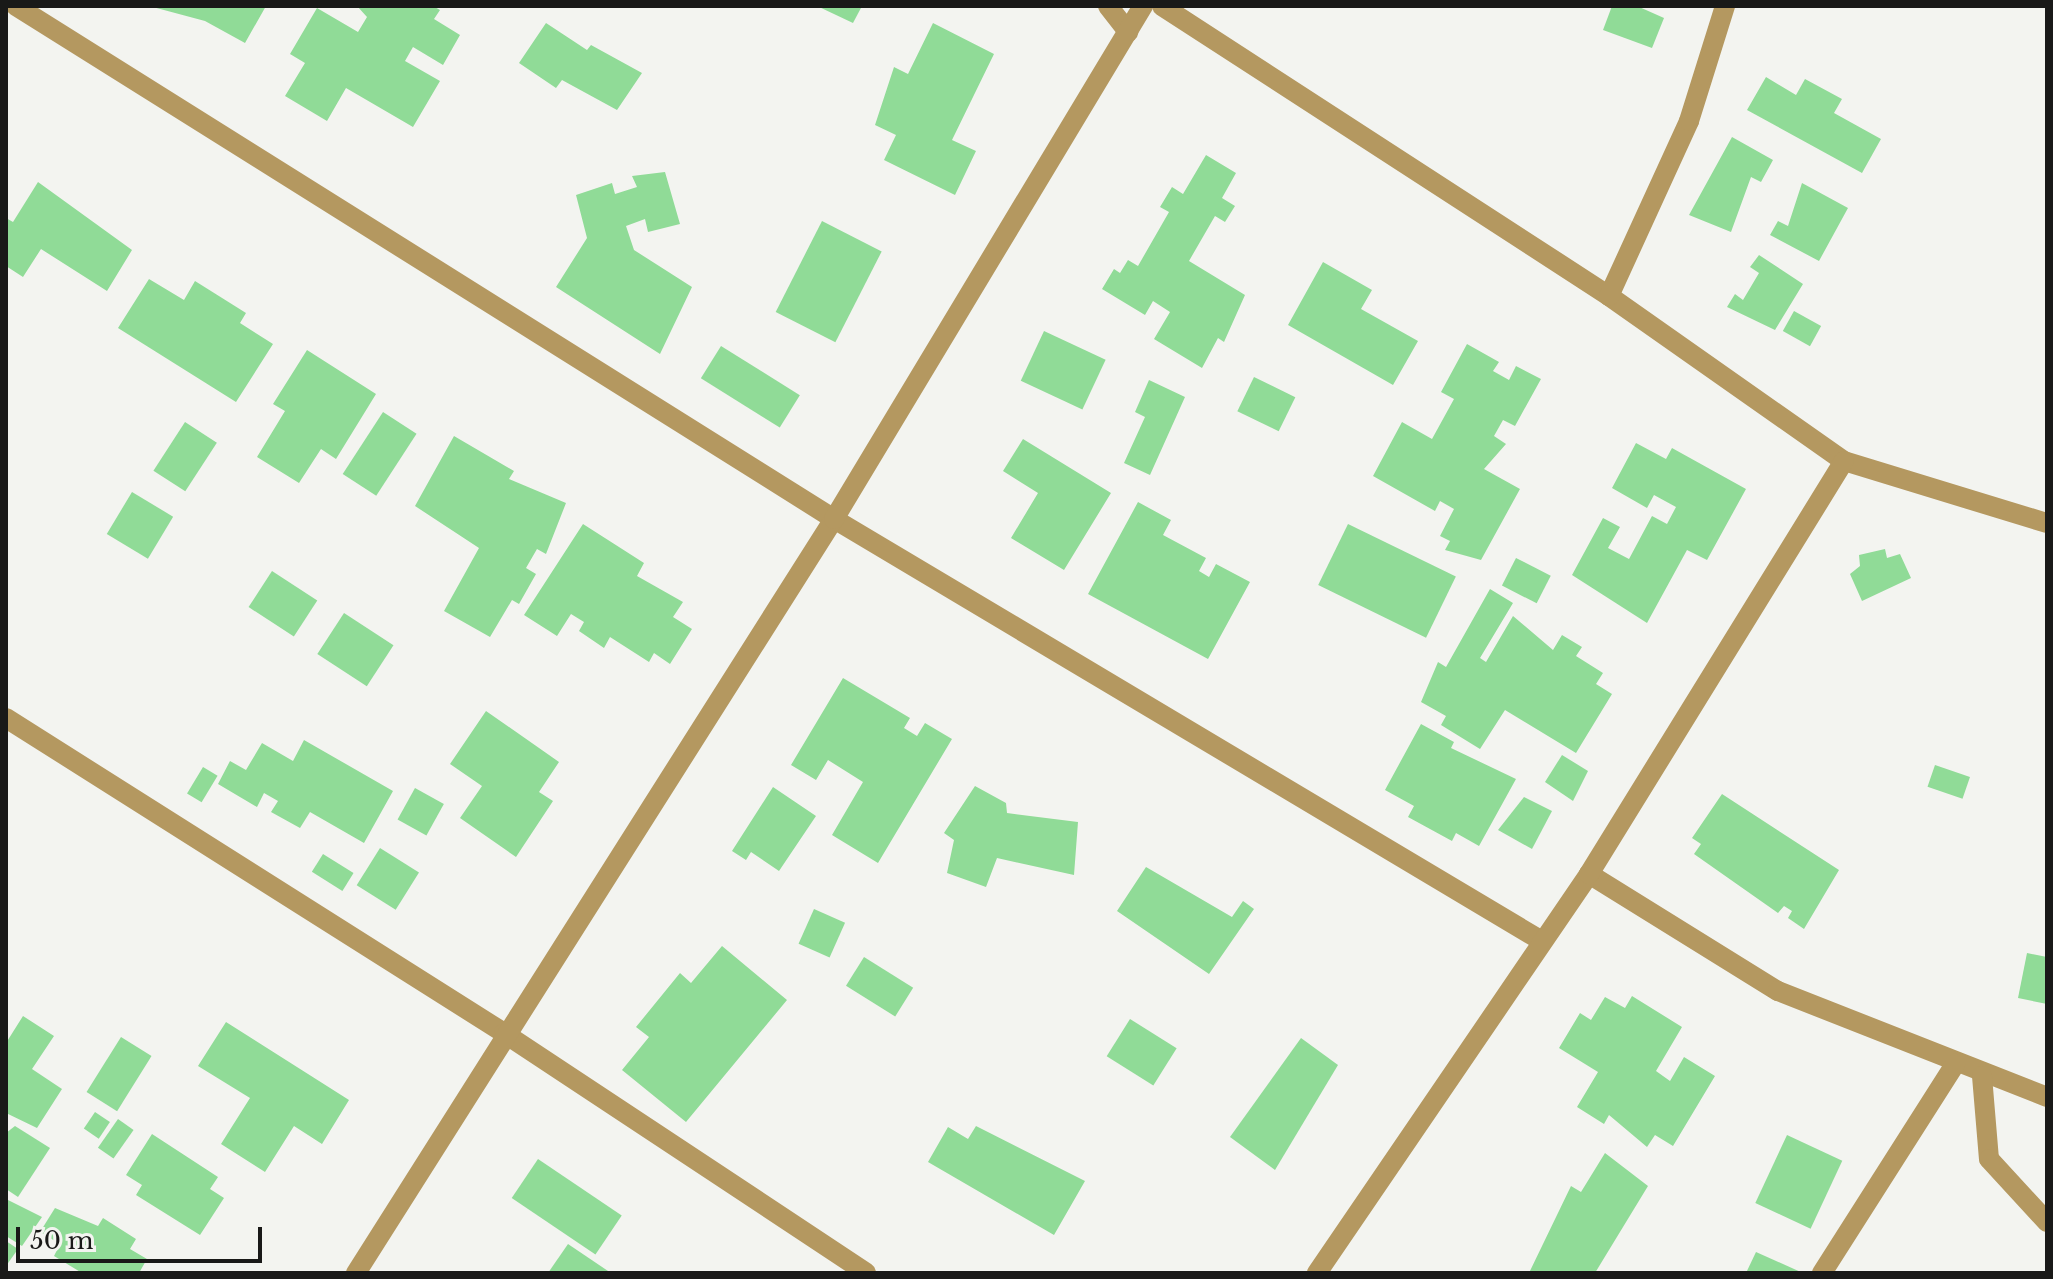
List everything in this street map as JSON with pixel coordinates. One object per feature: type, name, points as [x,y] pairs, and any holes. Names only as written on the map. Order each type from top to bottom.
[{"type":"street","points":[[16,6],[834,519],[1542,941]]},
{"type":"street","points":[[1108,6],[1128,32]]},
{"type":"street","points":[[356,1273],[504,1033],[834,519],[1143,6]]},
{"type":"street","points":[[1162,6],[1609,296],[1844,461],[2047,523]]},
{"type":"street","points":[[1609,296],[1689,121],[1725,6]]},
{"type":"street","points":[[1317,1273],[1589,874],[1844,461]]},
{"type":"street","points":[[6,718],[504,1033],[866,1273]]},
{"type":"street","points":[[1589,874],[1778,991],[1982,1076],[2047,1097]]},
{"type":"street","points":[[1822,1273],[1955,1064]]},
{"type":"street","points":[[1982,1076],[1989,1159],[2047,1222]]},
{"type":"building","points":[[149,6],[266,6],[245,43],[205,21]]},
{"type":"building","points":[[357,6],[433,6],[440,10],[434,19],[460,35],[443,65],[413,47],[405,61],[440,81],[413,127],[346,88],[327,121],[285,96],[305,63],[290,54],[317,8],[358,32],[367,17]]},
{"type":"building","points":[[817,6],[862,6],[853,23]]},
{"type":"building","points":[[1612,6],[1637,6],[1664,18],[1652,48],[1603,30]]},
{"type":"building","points":[[546,23],[587,50],[591,45],[642,73],[617,110],[562,80],[556,88],[519,63]]},
{"type":"building","points":[[933,23],[994,54],[952,140],[976,151],[955,195],[884,160],[896,135],[875,125],[894,67],[908,74]]},
{"type":"building","points":[[1766,77],[1796,95],[1805,79],[1842,99],[1834,113],[1881,139],[1862,173],[1747,110]]},
{"type":"building","points":[[1732,137],[1773,160],[1761,182],[1751,177],[1731,232],[1689,215]]},
{"type":"building","points":[[1206,155],[1236,173],[1222,198],[1235,206],[1225,222],[1215,216],[1189,261],[1245,295],[1224,342],[1218,338],[1202,368],[1154,339],[1170,312],[1153,301],[1145,315],[1102,289],[1114,269],[1120,273],[1128,260],[1138,266],[1169,212],[1160,207],[1172,187],[1183,194]]},
{"type":"building","points":[[665,172],[680,224],[648,232],[645,219],[626,226],[634,250],[692,287],[660,354],[556,287],[587,238],[576,195],[612,183],[615,194],[637,187],[632,176]]},
{"type":"building","points":[[38,182],[132,250],[107,291],[41,249],[23,277],[6,266],[6,218],[13,222]]},
{"type":"building","points":[[1802,183],[1848,208],[1819,261],[1770,235],[1778,221],[1788,226]]},
{"type":"building","points":[[822,221],[882,251],[835,342],[776,312]]},
{"type":"building","points":[[1759,255],[1803,284],[1775,330],[1727,307],[1735,294],[1743,300],[1759,273],[1750,267]]},
{"type":"building","points":[[1323,262],[1372,290],[1361,309],[1418,341],[1393,385],[1288,325]]},
{"type":"building","points":[[149,279],[184,300],[195,281],[246,313],[240,323],[273,344],[236,402],[118,328]]},
{"type":"building","points":[[1794,311],[1821,326],[1810,346],[1783,331]]},
{"type":"building","points":[[1044,331],[1106,360],[1082,410],[1021,381]]},
{"type":"building","points":[[1467,344],[1499,362],[1493,371],[1509,380],[1516,366],[1541,379],[1515,426],[1503,420],[1494,436],[1506,444],[1484,469],[1520,489],[1481,560],[1445,550],[1450,541],[1440,536],[1454,509],[1440,501],[1435,511],[1373,476],[1402,422],[1432,439],[1454,399],[1441,392]]},
{"type":"building","points":[[721,346],[800,395],[780,428],[701,378]]},
{"type":"building","points":[[307,350],[376,394],[336,459],[321,449],[299,483],[257,457],[285,411],[273,404]]},
{"type":"building","points":[[1254,377],[1295,397],[1279,431],[1237,411]]},
{"type":"building","points":[[1149,380],[1185,397],[1150,475],[1124,463],[1145,417],[1135,412]]},
{"type":"building","points":[[383,412],[417,434],[376,496],[343,474]]},
{"type":"building","points":[[185,422],[217,443],[185,491],[153,471]]},
{"type":"building","points":[[454,436],[514,471],[509,479],[566,503],[546,554],[537,549],[526,568],[536,574],[519,604],[512,600],[490,637],[444,611],[479,548],[415,506]]},
{"type":"building","points":[[1023,439],[1111,493],[1064,570],[1011,538],[1038,493],[1003,471]]},
{"type":"building","points":[[1636,443],[1666,459],[1672,448],[1746,489],[1707,560],[1687,550],[1647,623],[1572,575],[1603,518],[1620,527],[1608,548],[1629,559],[1652,516],[1667,524],[1676,507],[1654,495],[1647,508],[1612,488]]},
{"type":"building","points":[[132,492],[173,517],[148,559],[107,534]]},
{"type":"building","points":[[1138,502],[1171,520],[1163,535],[1206,558],[1199,571],[1209,577],[1216,564],[1250,582],[1208,659],[1088,594]]},
{"type":"building","points":[[583,524],[644,563],[637,576],[683,602],[673,617],[692,629],[670,664],[654,653],[649,662],[610,637],[604,648],[579,631],[584,622],[571,614],[557,636],[524,615]]},
{"type":"building","points":[[1348,524],[1456,577],[1426,638],[1318,585]]},
{"type":"building","points":[[1885,549],[1887,558],[1900,554],[1911,578],[1862,601],[1850,574],[1860,566],[1859,555]]},
{"type":"building","points":[[1516,558],[1551,576],[1537,603],[1502,586]]},
{"type":"building","points":[[272,571],[317,600],[294,636],[249,607]]},
{"type":"building","points":[[1490,589],[1513,603],[1480,658],[1486,662],[1513,616],[1553,650],[1562,635],[1582,647],[1576,656],[1603,673],[1596,684],[1612,694],[1576,753],[1505,710],[1480,749],[1441,725],[1446,716],[1421,702],[1438,662],[1446,667]]},
{"type":"building","points":[[344,613],[393,645],[367,686],[317,654]]},
{"type":"building","points":[[843,678],[910,718],[904,728],[917,736],[925,723],[952,739],[878,863],[832,835],[863,782],[828,760],[816,780],[791,765]]},
{"type":"building","points":[[486,711],[559,762],[539,792],[553,801],[516,857],[460,818],[482,786],[450,764]]},
{"type":"building","points":[[1421,724],[1454,742],[1451,748],[1516,779],[1479,846],[1456,833],[1452,841],[1408,817],[1414,806],[1385,790]]},
{"type":"building","points":[[304,740],[393,791],[364,843],[310,812],[300,828],[271,812],[278,801],[264,793],[257,807],[218,784],[230,761],[246,770],[262,743],[293,761]]},
{"type":"building","points":[[1562,755],[1588,771],[1573,801],[1545,782]]},
{"type":"building","points":[[1935,765],[1970,777],[1962,799],[1928,787]]},
{"type":"building","points":[[203,767],[218,776],[202,802],[187,794]]},
{"type":"building","points":[[975,786],[1006,803],[1007,813],[1078,822],[1074,875],[997,858],[986,887],[947,873],[954,840],[944,833]]},
{"type":"building","points":[[773,787],[816,816],[779,871],[751,852],[746,860],[732,851]]},
{"type":"building","points":[[415,788],[444,804],[426,835],[398,819]]},
{"type":"building","points":[[1722,794],[1839,870],[1804,929],[1788,918],[1792,911],[1784,906],[1778,913],[1694,854],[1701,844],[1692,838]]},
{"type":"building","points":[[1524,797],[1552,811],[1532,849],[1498,830]]},
{"type":"building","points":[[380,848],[419,872],[396,910],[357,885]]},
{"type":"building","points":[[323,854],[354,873],[342,891],[312,872]]},
{"type":"building","points":[[1146,867],[1232,917],[1243,901],[1254,909],[1209,974],[1117,911]]},
{"type":"building","points":[[814,909],[845,923],[830,958],[799,944]]},
{"type":"building","points":[[722,946],[787,1000],[686,1122],[622,1070],[649,1037],[636,1027],[680,973],[691,983]]},
{"type":"building","points":[[2027,953],[2047,957],[2047,1004],[2018,998]]},
{"type":"building","points":[[864,957],[913,988],[895,1017],[846,986]]},
{"type":"building","points":[[1632,996],[1682,1027],[1656,1071],[1670,1081],[1684,1057],[1715,1076],[1673,1146],[1655,1135],[1647,1147],[1609,1115],[1604,1124],[1577,1107],[1598,1072],[1559,1048],[1580,1013],[1591,1020],[1605,997],[1625,1008]]},
{"type":"building","points":[[23,1016],[54,1036],[32,1069],[62,1089],[37,1128],[6,1113],[6,1043]]},
{"type":"building","points":[[1130,1019],[1177,1048],[1153,1085],[1107,1056]]},
{"type":"building","points":[[226,1022],[349,1100],[322,1144],[294,1126],[265,1172],[221,1144],[250,1098],[198,1066]]},
{"type":"building","points":[[121,1037],[152,1056],[117,1111],[87,1092]]},
{"type":"building","points":[[1301,1038],[1338,1065],[1275,1170],[1230,1137]]},
{"type":"building","points":[[95,1112],[110,1122],[99,1139],[84,1129]]},
{"type":"building","points":[[118,1119],[134,1130],[113,1159],[98,1148]]},
{"type":"building","points":[[15,1126],[50,1148],[18,1197],[6,1189],[6,1133]]},
{"type":"building","points":[[976,1126],[1085,1181],[1054,1235],[928,1162],[948,1127],[968,1139]]},
{"type":"building","points":[[152,1134],[218,1177],[210,1189],[224,1198],[200,1235],[136,1195],[142,1185],[126,1175]]},
{"type":"building","points":[[1787,1135],[1842,1161],[1811,1229],[1755,1203]]},
{"type":"building","points":[[1605,1153],[1648,1186],[1595,1273],[1529,1273],[1571,1186],[1581,1192]]},
{"type":"building","points":[[538,1159],[622,1215],[595,1254],[512,1198]]},
{"type":"building","points":[[6,1199],[42,1217],[22,1246],[6,1236]]},
{"type":"building","points":[[55,1208],[98,1226],[103,1218],[136,1239],[130,1249],[147,1259],[139,1273],[82,1273],[54,1256],[60,1244],[40,1232]]},
{"type":"building","points":[[6,1241],[18,1249],[6,1266]]},
{"type":"building","points":[[568,1244],[611,1273],[548,1273]]},
{"type":"building","points":[[1756,1252],[1803,1273],[1746,1273]]}]
